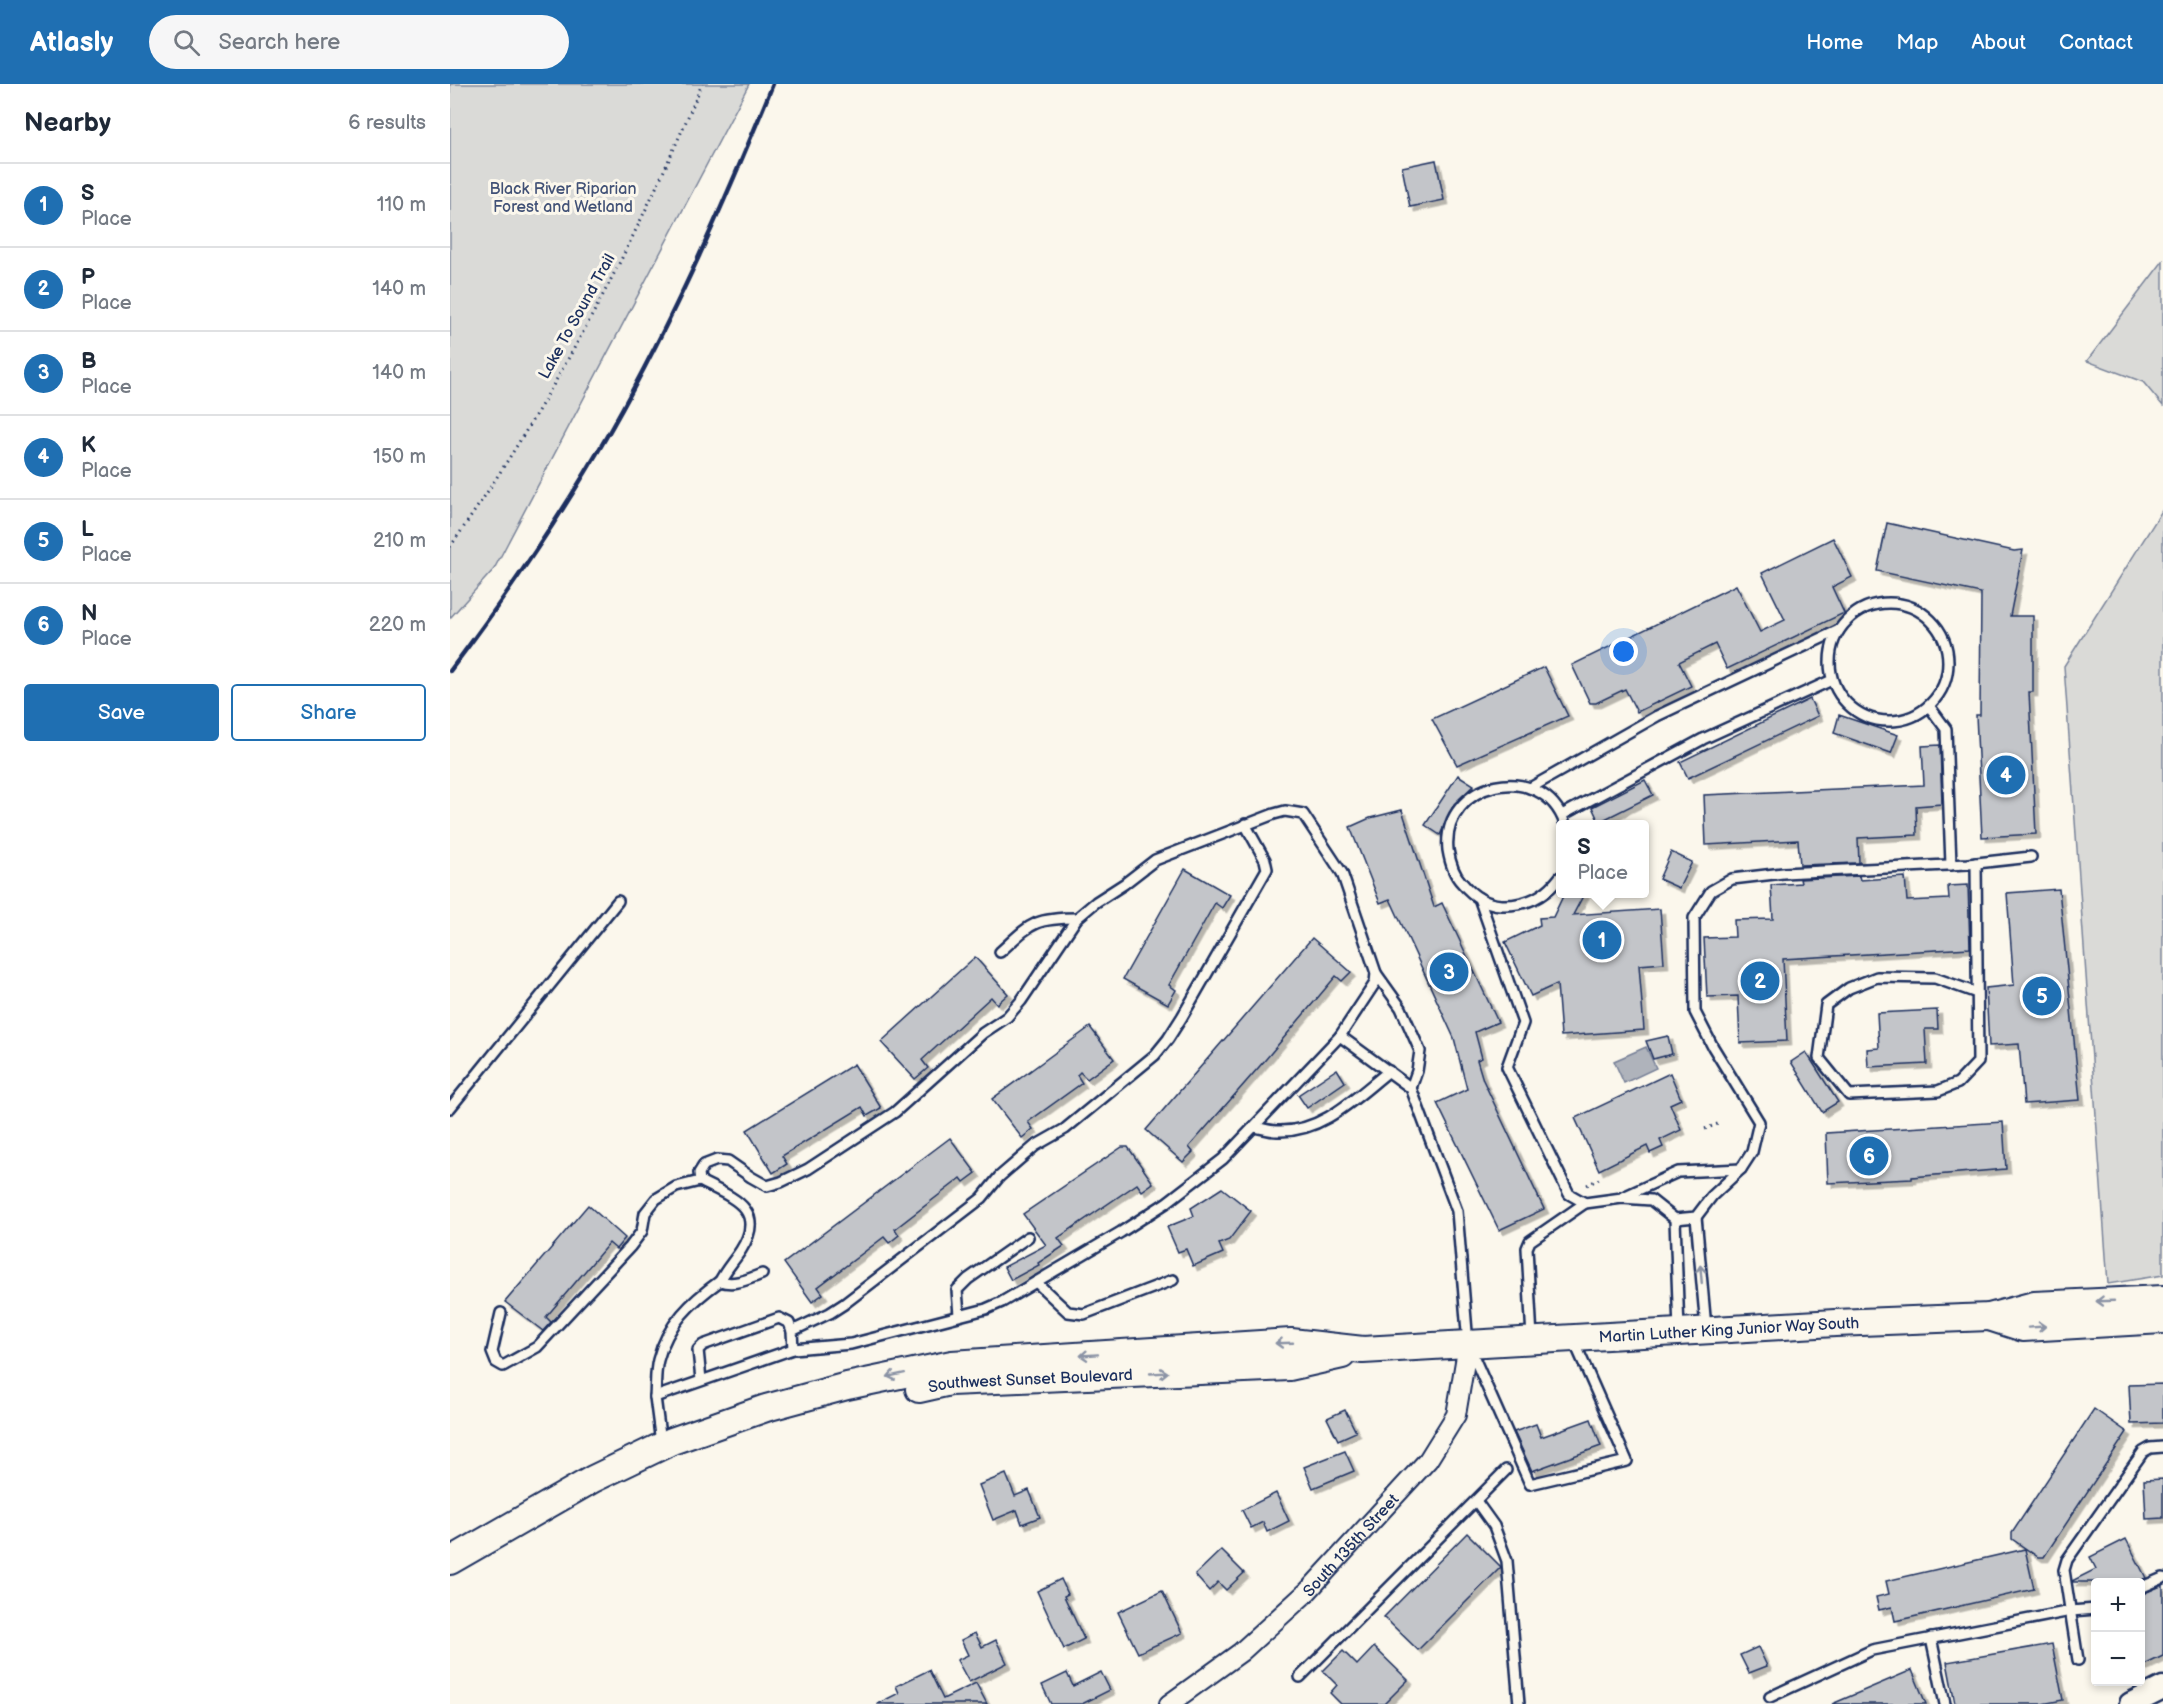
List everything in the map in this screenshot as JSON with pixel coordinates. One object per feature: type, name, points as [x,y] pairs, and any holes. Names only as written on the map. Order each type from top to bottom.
[{"type":"main road","name":"Martin Luther King Junior Way South","points":[[1468,1344],[1989,1317],[2034,1305],[2163,1299]]},
{"type":"main road","name":"Martin Luther King Junior Way South","points":[[1989,1317],[2023,1328],[2163,1320]]},
{"type":"main road","name":"Southwest Sunset Boulevard","points":[[450,1561],[593,1479],[662,1446],[766,1408],[847,1386],[952,1364],[1291,1342],[1363,1350],[1468,1344]]},
{"type":"main road","name":"Southwest Sunset Boulevard","points":[[450,1580],[501,1548],[604,1490],[671,1458],[769,1423],[853,1402],[950,1382],[1289,1367],[1363,1350]]},
{"type":"street","name":"South 135th Street","points":[[1169,1704],[1241,1652],[1308,1591],[1428,1460],[1456,1415],[1468,1344]]},
{"type":"street","points":[[2131,1704],[2163,1688]]},
{"type":"lane","points":[[1887,603],[1906,605],[1924,614],[1938,627],[1946,645],[1948,664],[1946,680],[1939,694],[1929,706],[1912,716],[1893,721],[1874,719],[1856,711],[1841,697],[1832,680],[1829,663],[1832,646],[1839,630],[1851,616],[1868,606],[1887,603]]},
{"type":"lane","points":[[1530,788],[1657,716],[1839,630]]},
{"type":"lane","points":[[1556,882],[1536,900],[1517,905],[1497,905],[1470,893],[1458,879],[1450,861],[1448,842],[1451,824],[1461,807],[1475,794],[1492,786],[1511,784],[1530,788],[1543,794],[1554,803],[1564,820],[1703,740],[1832,680]]},
{"type":"lane","points":[[1929,706],[1946,729],[1951,865]]},
{"type":"lane","points":[[700,1180],[699,1173],[704,1165],[717,1160],[728,1161],[751,1178],[768,1186],[808,1169],[887,1118],[983,1033],[1007,1017],[1021,1001],[1077,918],[1155,860],[1245,824],[1285,811],[1303,814],[1342,873],[1376,973],[1401,1008],[1420,1051],[1417,1071],[1411,1088]]},
{"type":"lane","points":[[792,1331],[844,1304],[982,1198],[999,1177],[1035,1146],[1065,1129],[1155,1055],[1182,1017],[1267,869],[1265,860],[1245,824]]},
{"type":"lane","points":[[1706,1331],[1696,1217],[1712,1196],[1741,1169],[1752,1152],[1759,1122],[1713,1047],[1695,1012],[1694,918],[1711,891],[1732,879],[1764,875],[1951,865],[2031,857]]},
{"type":"lane","points":[[1976,863],[1978,1062],[1958,1083],[1938,1090],[1849,1095],[1819,1058],[1826,1005],[1849,988],[1877,977],[1935,978],[1977,993]]},
{"type":"lane","points":[[1479,898],[1523,1023],[1507,1067],[1569,1194],[1585,1203]]},
{"type":"lane","points":[[450,1108],[618,901]]},
{"type":"lane","points":[[1000,952],[1031,924],[1052,918],[1077,918]]},
{"type":"lane","points":[[655,1397],[793,1349],[851,1344],[986,1309],[1002,1302],[1166,1203],[1223,1159],[1340,1036],[1375,983],[1376,973]]},
{"type":"lane","points":[[1340,1036],[1411,1088],[1457,1211],[1468,1344],[1530,1484],[1628,1461],[1573,1338]]},
{"type":"lane","points":[[1254,1127],[1276,1131],[1315,1124],[1331,1117],[1389,1071]]},
{"type":"lane","points":[[1622,1198],[1678,1172],[1741,1169]]},
{"type":"lane","points":[[501,1313],[492,1352],[496,1362],[504,1366],[537,1347],[630,1247],[642,1231],[645,1213],[656,1199],[676,1187],[700,1180],[728,1195],[745,1209],[751,1221],[750,1234],[720,1281],[696,1299],[680,1315],[667,1336],[657,1360],[655,1397],[662,1446]]},
{"type":"lane","points":[[1532,1340],[1527,1248],[1530,1241],[1585,1203],[1622,1198],[1651,1200],[1675,1219],[1696,1217]]},
{"type":"lane","points":[[1675,1219],[1679,1332]]},
{"type":"lane","points":[[959,1315],[957,1290],[968,1279],[1028,1237]]},
{"type":"lane","points":[[720,1281],[728,1284],[735,1283],[762,1274]]},
{"type":"lane","points":[[1036,1282],[1068,1312],[1084,1314],[1173,1280]]},
{"type":"lane","points":[[701,1380],[698,1350],[703,1345],[779,1318],[789,1323],[793,1349]]},
{"type":"lane","points":[[2078,1660],[2064,1570],[2067,1560],[2143,1452],[2150,1448],[2163,1448]]},
{"type":"lane","points":[[1300,1677],[1506,1470]]},
{"type":"lane","points":[[1476,1502],[1494,1526],[1507,1561],[1519,1704]]},
{"type":"lane","points":[[2145,1586],[2163,1578]]},
{"type":"lane","points":[[1770,1696],[1872,1650],[2071,1611],[2091,1609]]},
{"type":"lane","points":[[1931,1638],[1945,1704]]},
{"type":"path","name":"Lake To Sound Trail","points":[[450,547],[492,485],[612,280],[702,84]]},
{"type":"path","points":[[1705,1129],[1720,1123]]},
{"type":"path","points":[[1587,1185],[1599,1179]]},
{"type":"green space","name":"Black River Riparian Forest and Wetland","points":[[450,84],[749,84],[494,569],[450,618]]},
{"type":"green space","points":[[2163,261],[2163,406],[2143,382],[2087,361]]},
{"type":"green space","points":[[2163,509],[2163,1275],[2108,1284],[2064,666]]},
{"type":"shaded area","points":[[1646,1047],[1656,1068],[1624,1083],[1614,1061]]},
{"type":"building","points":[[1436,160],[1444,200],[1410,207],[1402,167]]},
{"type":"building","points":[[1887,523],[2014,551],[2023,550],[2010,616],[2033,616],[2033,692],[2029,692],[2036,834],[1982,837],[1976,715],[1980,715],[1981,593],[1877,571]]},
{"type":"building","points":[[1833,538],[1852,577],[1832,587],[1844,613],[1727,669],[1715,644],[1679,662],[1691,686],[1637,712],[1625,689],[1596,703],[1590,703],[1572,665],[1736,585],[1760,632],[1785,620],[1762,573]]},
{"type":"building","points":[[1544,667],[1568,716],[1457,765],[1432,719]]},
{"type":"building","points":[[1810,699],[1818,716],[1688,778],[1680,762]]},
{"type":"building","points":[[1839,715],[1898,735],[1891,753],[1834,733]]},
{"type":"building","points":[[1940,745],[1942,804],[1916,806],[1917,835],[1858,838],[1859,863],[1800,865],[1798,840],[1706,845],[1704,795],[1924,785],[1922,746]]},
{"type":"building","points":[[1458,775],[1474,785],[1454,804],[1440,835],[1425,825]]},
{"type":"building","points":[[1645,780],[1653,795],[1603,820],[1598,820],[1592,807]]},
{"type":"building","points":[[1402,810],[1434,907],[1442,903],[1498,1022],[1475,1032],[1482,1058],[1477,1060],[1483,1080],[1544,1209],[1499,1230],[1437,1103],[1467,1089],[1454,1038],[1390,899],[1380,903],[1350,827],[1370,818]]},
{"type":"building","points":[[1671,852],[1692,862],[1679,888],[1659,879]]},
{"type":"building","points":[[1185,869],[1230,895],[1222,908],[1215,903],[1169,985],[1176,990],[1168,1004],[1123,979]]},
{"type":"building","points":[[1859,876],[1860,880],[1905,877],[1907,901],[1949,899],[1948,886],[1968,885],[1970,948],[1783,959],[1787,1041],[1740,1043],[1738,996],[1707,997],[1704,938],[1735,937],[1734,920],[1773,919],[1771,885],[1801,883],[1800,879]]},
{"type":"building","points":[[2059,889],[2080,1100],[2024,1104],[2019,1044],[1989,1046],[1986,988],[2014,985],[2007,893]]},
{"type":"building","points":[[1562,898],[1582,898],[1573,915],[1660,909],[1664,963],[1639,965],[1644,1030],[1561,1036],[1557,984],[1531,996],[1505,942],[1540,925],[1539,918],[1553,917]]},
{"type":"building","points":[[1312,938],[1351,972],[1342,981],[1336,976],[1189,1147],[1193,1152],[1183,1162],[1146,1130]]},
{"type":"building","points":[[975,957],[1008,994],[997,1004],[991,997],[922,1060],[928,1068],[915,1079],[881,1042]]},
{"type":"building","points":[[1937,1010],[1938,1029],[1925,1029],[1927,1064],[1868,1067],[1867,1049],[1879,1048],[1877,1013]]},
{"type":"building","points":[[1090,1027],[1114,1059],[1087,1079],[1080,1072],[1077,1075],[1082,1083],[1028,1122],[1033,1129],[1022,1138],[992,1099]]},
{"type":"building","points":[[1668,1036],[1672,1054],[1653,1059],[1646,1041]]},
{"type":"building","points":[[1806,1052],[1838,1102],[1822,1112],[1791,1062]]},
{"type":"building","points":[[854,1064],[881,1108],[867,1116],[862,1107],[782,1156],[787,1164],[773,1173],[747,1130]]},
{"type":"building","points":[[1337,1069],[1345,1082],[1307,1108],[1298,1095]]},
{"type":"building","points":[[1670,1073],[1681,1099],[1670,1104],[1681,1130],[1660,1140],[1663,1147],[1650,1153],[1647,1146],[1599,1170],[1575,1118]]},
{"type":"building","points":[[2003,1122],[2006,1169],[1912,1177],[1912,1179],[1828,1183],[1826,1133]]},
{"type":"building","points":[[950,1138],[976,1173],[964,1182],[961,1178],[895,1229],[899,1235],[889,1243],[884,1237],[818,1287],[823,1294],[812,1302],[784,1263]]},
{"type":"building","points":[[1122,1147],[1128,1147],[1153,1183],[1142,1191],[1137,1184],[1058,1238],[1064,1246],[1038,1263],[1039,1265],[1011,1280],[1004,1267],[1046,1245],[1023,1214]]},
{"type":"building","points":[[1222,1188],[1251,1211],[1229,1240],[1219,1244],[1223,1253],[1193,1266],[1186,1249],[1178,1252],[1167,1227],[1194,1216],[1191,1208]]},
{"type":"building","points":[[588,1205],[625,1238],[616,1249],[609,1243],[546,1317],[551,1322],[543,1331],[505,1302]]},
{"type":"building","points":[[2163,1384],[2163,1423],[2131,1424],[2129,1385]]},
{"type":"building","points":[[2094,1409],[2127,1432],[2044,1557],[2038,1557],[2012,1539],[2012,1533]]},
{"type":"building","points":[[1345,1410],[1356,1432],[1338,1440],[1327,1418]]},
{"type":"building","points":[[1591,1419],[1601,1446],[1532,1471],[1514,1432],[1536,1424],[1541,1437]]},
{"type":"building","points":[[1345,1451],[1354,1471],[1313,1488],[1304,1467]]},
{"type":"building","points":[[1006,1474],[1015,1496],[1029,1490],[1040,1517],[1022,1524],[1017,1510],[993,1520],[979,1485]]},
{"type":"building","points":[[2163,1479],[2163,1518],[2146,1519],[2144,1480]]},
{"type":"building","points":[[1276,1493],[1289,1521],[1267,1532],[1263,1522],[1251,1528],[1242,1510]]},
{"type":"building","points":[[1467,1533],[1501,1567],[1418,1650],[1384,1617]]},
{"type":"building","points":[[2126,1539],[2146,1578],[2091,1578],[2091,1582],[2073,1582],[2096,1569],[2090,1557]]},
{"type":"building","points":[[2025,1549],[2034,1589],[1895,1621],[1892,1607],[1879,1610],[1876,1597],[1889,1594],[1886,1581]]},
{"type":"building","points":[[1221,1550],[1244,1573],[1226,1590],[1218,1582],[1209,1591],[1195,1575]]},
{"type":"building","points":[[1061,1579],[1068,1594],[1064,1596],[1084,1639],[1064,1649],[1037,1591]]},
{"type":"building","points":[[2163,1585],[2163,1656],[2145,1665],[2145,1632],[2145,1593]]},
{"type":"building","points":[[1162,1591],[1182,1633],[1138,1653],[1118,1612]]},
{"type":"building","points":[[975,1633],[982,1647],[996,1640],[1007,1663],[969,1682],[957,1660],[968,1655],[961,1640]]},
{"type":"building","points":[[2052,1644],[2063,1700],[2042,1704],[1955,1704],[1947,1662]]},
{"type":"building","points":[[1374,1647],[1408,1680],[1384,1704],[1341,1704],[1330,1693],[1337,1685],[1323,1671],[1343,1651],[1357,1665]]},
{"type":"building","points":[[1758,1647],[1767,1666],[1749,1673],[1740,1655]]},
{"type":"building","points":[[929,1670],[943,1699],[976,1683],[987,1704],[877,1704],[899,1693],[896,1686]]},
{"type":"building","points":[[1912,1670],[1926,1704],[1832,1704]]},
{"type":"building","points":[[1101,1672],[1110,1690],[1082,1704],[1051,1704],[1042,1685],[1067,1673],[1073,1686]]},
{"type":"railway","points":[[450,671],[514,583],[611,429],[698,259],[773,84]]},
{"type":"place","name":"K","points":[[2006,775]]},
{"type":"place","name":"S","points":[[1602,940]]},
{"type":"place","name":"B","points":[[1449,972]]},
{"type":"place","name":"P","points":[[1760,981]]},
{"type":"place","name":"L","points":[[2042,996]]},
{"type":"place","name":"N","points":[[1869,1156]]}]
